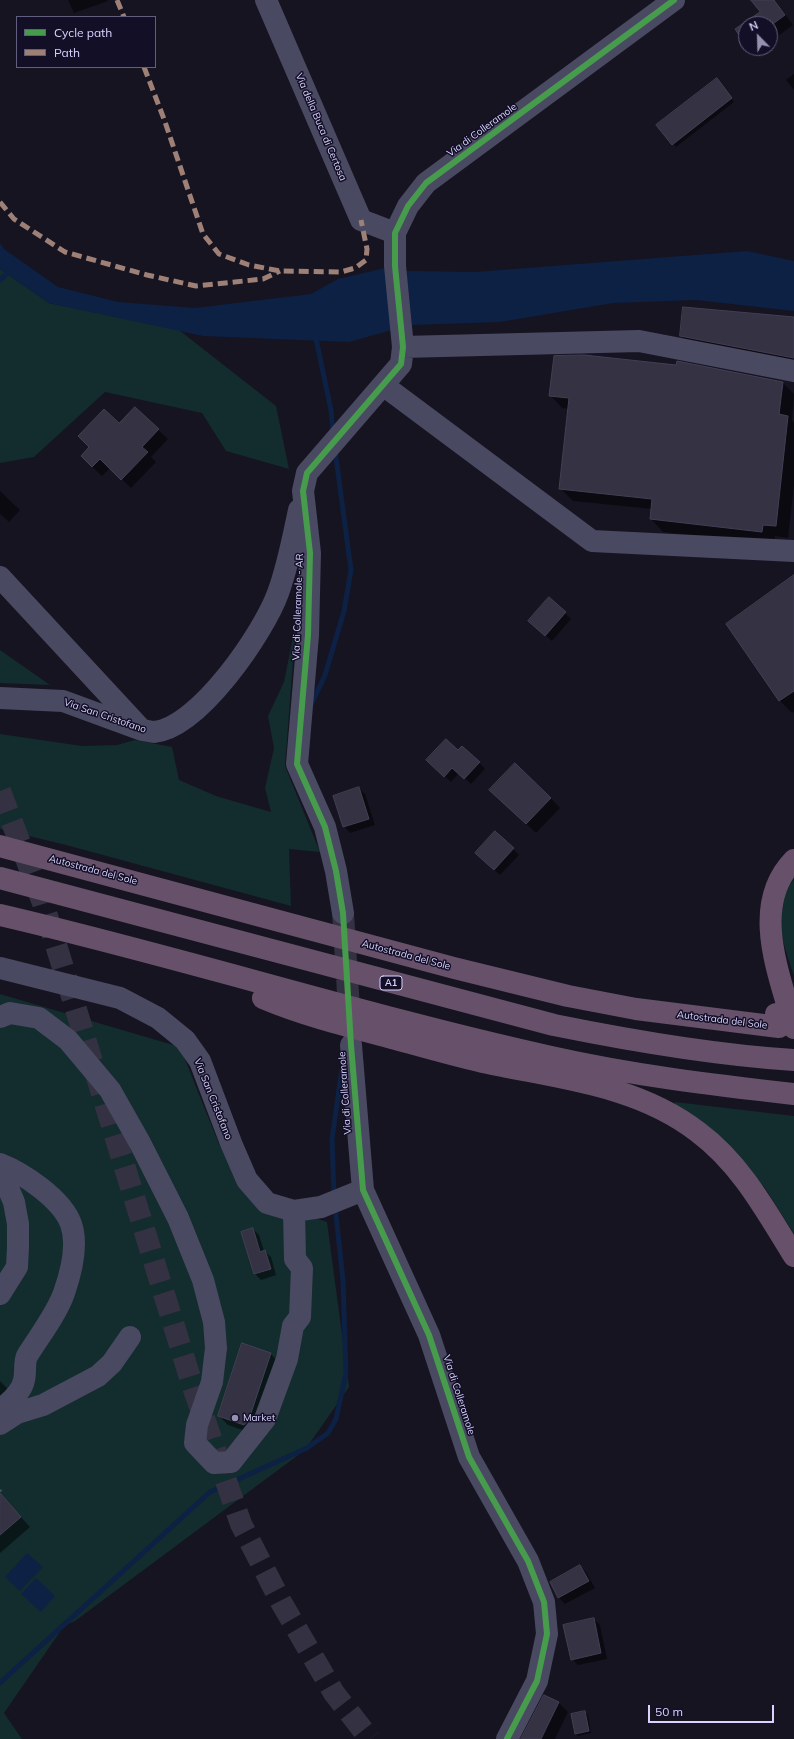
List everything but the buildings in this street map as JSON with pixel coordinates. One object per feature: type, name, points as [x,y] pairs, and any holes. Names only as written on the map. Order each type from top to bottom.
[{"type":"highway","name":"Autostrada del Sole","points":[[0,846],[454,968],[568,996],[636,1009],[787,1022]]},
{"type":"highway","points":[[787,1022],[772,942],[770,914],[772,903],[781,878],[794,860]]},
{"type":"highway","name":"A1","points":[[0,878],[554,1025],[620,1038],[703,1051],[791,1060]]},
{"type":"highway","points":[[0,915],[470,1039],[554,1058],[645,1075],[794,1094]]},
{"type":"highway","points":[[177,961],[272,1001],[330,1021],[481,1062],[608,1088],[653,1104],[697,1131],[733,1164],[763,1204],[794,1256]]},
{"type":"street","name":"Via della Buca di Certosa","points":[[266,0],[361,220],[395,233]]},
{"type":"street","name":"Via di Colleramole","points":[[402,338],[395,266],[395,233],[408,206],[426,183],[674,0]]},
{"type":"street","points":[[402,338],[639,341],[794,370]]},
{"type":"street","name":"Via di Colleramole - AR","points":[[343,913],[336,871],[325,827],[297,764],[308,635],[310,553],[303,492],[307,473],[401,364],[402,338]]},
{"type":"street","points":[[383,385],[592,541],[794,551]]},
{"type":"street","name":"Via San Cristofano","points":[[0,698],[62,701],[142,730],[153,732],[167,728],[191,712],[221,685],[264,624],[278,594],[291,548],[303,492]]},
{"type":"street","points":[[0,577],[142,730]]},
{"type":"street","name":"Via San Cristofano","points":[[0,968],[120,998],[158,1018],[185,1040],[200,1061],[231,1143],[247,1180],[267,1203],[294,1211],[321,1207],[363,1190]]},
{"type":"street","points":[[0,1017],[10,1014],[39,1018],[68,1040],[110,1090],[140,1143],[178,1218],[203,1280],[214,1322],[216,1348],[212,1382],[197,1425],[195,1443],[214,1463],[232,1462],[264,1419],[287,1359],[293,1326],[286,1316],[288,1267],[295,1259],[294,1211]]},
{"type":"street","name":"Via di Colleramole","points":[[351,1045],[363,1190],[429,1334],[469,1457],[528,1561],[544,1602],[546,1634],[537,1681],[507,1739]]},
{"type":"street","points":[[0,1164],[18,1171],[44,1191],[60,1207],[71,1224],[74,1256],[64,1293],[47,1326],[26,1358],[24,1381],[12,1401],[0,1410]]},
{"type":"street","points":[[0,1169],[14,1202],[18,1232],[17,1267],[0,1294]]},
{"type":"street","points":[[0,1424],[17,1413],[43,1404],[98,1376],[112,1363],[130,1337]]},
{"type":"green space","points":[[0,269],[49,303],[179,330],[276,406],[289,469],[226,451],[202,413],[105,392],[34,457],[0,463]]},
{"type":"green space","points":[[296,622],[285,766],[320,852],[289,849],[291,906],[66,845],[0,829],[0,734],[82,746],[117,745],[135,740],[172,747],[179,780],[216,796],[271,812],[265,788],[274,748],[268,716],[284,682]]},
{"type":"green space","points":[[0,650],[50,685],[0,683]]},
{"type":"green space","points":[[794,879],[794,976],[780,926],[780,915],[786,891]]},
{"type":"green space","points":[[0,994],[180,1047],[219,1144],[259,1210],[294,1211],[327,1222],[349,1387],[305,1450],[75,1621],[64,1626],[4,1713],[22,1739],[0,1739]]},
{"type":"green space","points":[[675,1102],[794,1116],[794,1234],[765,1188],[743,1163],[674,1104]]},
{"type":"water","points":[[0,243],[4,249],[58,287],[118,302],[195,308],[311,294],[338,279],[385,268],[392,330],[349,342],[203,336],[49,303],[0,269]]},
{"type":"water","points":[[747,251],[794,261],[794,311],[696,300],[613,303],[500,322],[412,325],[406,271],[475,272]]},
{"type":"water","points":[[27,1553],[43,1567],[20,1591],[5,1577]]},
{"type":"water","points":[[36,1578],[55,1596],[41,1612],[21,1594]]},
{"type":"waterway","points":[[0,280],[11,270]]},
{"type":"waterway","points":[[315,334],[331,410],[333,432]]},
{"type":"waterway","points":[[311,705],[325,675],[344,611],[351,570],[335,450]]},
{"type":"waterway","points":[[334,1196],[332,1139],[342,1068]]},
{"type":"waterway","points":[[0,1683],[210,1492],[307,1448],[328,1433],[336,1419],[346,1373],[343,1280],[335,1206]]},
{"type":"tunnel","points":[[0,791],[43,903],[191,1381],[241,1524],[281,1602],[334,1693],[370,1739]]},
{"type":"tunnel","points":[[343,913],[350,1025]]},
{"type":"marked path","points":[[117,0],[124,16]]},
{"type":"marked path","points":[[144,68],[164,119],[203,234],[219,254],[249,265],[280,271],[341,272],[355,268],[366,260],[367,249],[361,220]]},
{"type":"marked path","points":[[0,202],[14,219],[65,252],[147,275],[196,286],[263,279],[280,271]]},
{"type":"cycle path","points":[[507,1739],[537,1681],[547,1634],[544,1602],[528,1561],[469,1457],[429,1335],[363,1190],[351,1045],[343,913],[336,871],[325,827],[297,764],[308,635],[310,553],[303,491],[307,473],[401,364],[403,347],[395,266],[395,233],[408,206],[426,183],[674,0]]},
{"type":"place","name":"Market","points":[[235,1418]]}]
